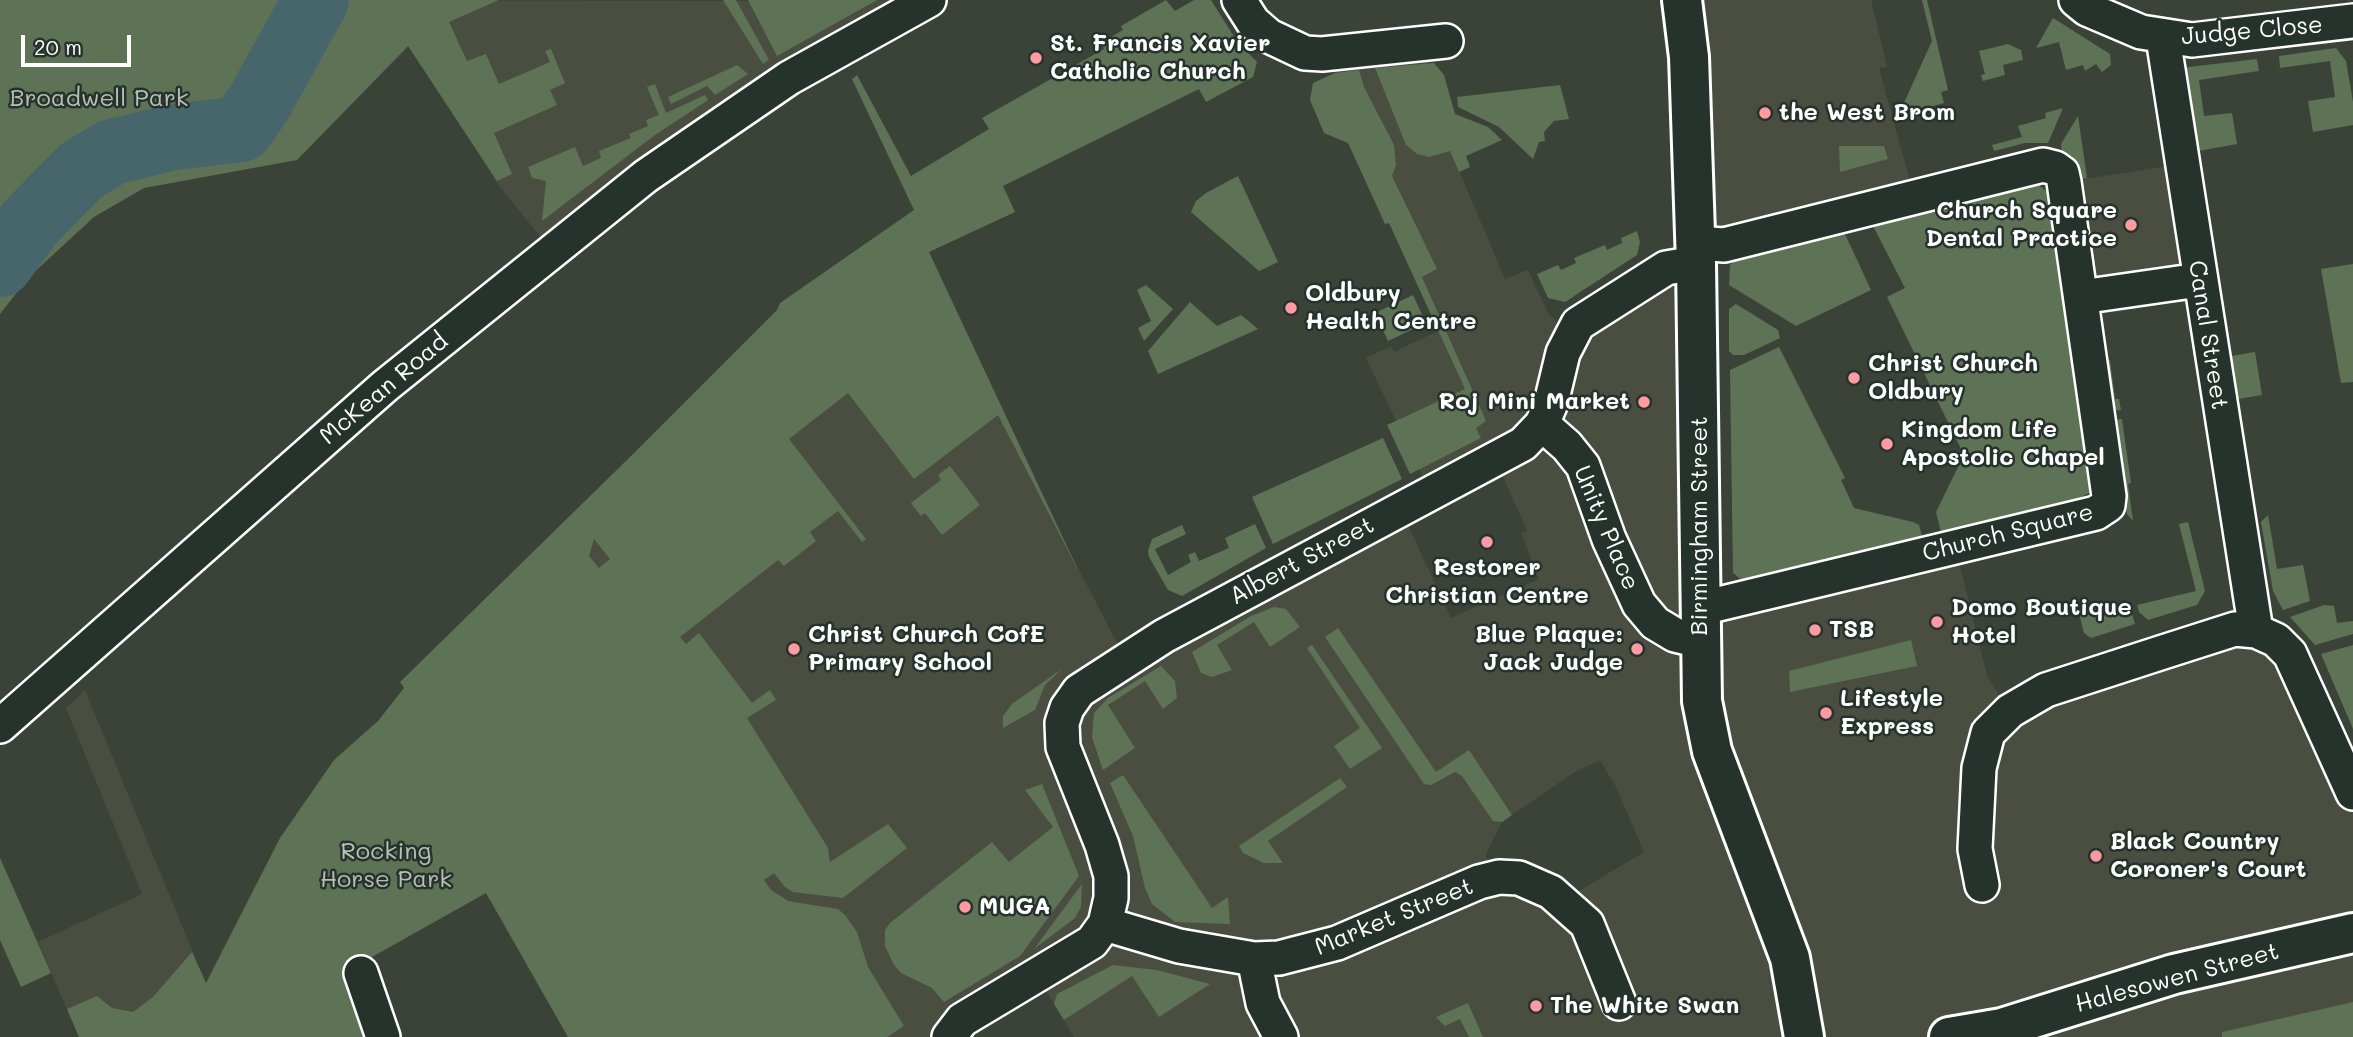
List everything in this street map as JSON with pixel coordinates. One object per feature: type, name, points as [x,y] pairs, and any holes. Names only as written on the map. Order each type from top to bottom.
[{"type":"street","name":"McKean Road","points":[[0,726],[385,386],[646,176],[789,78],[929,0]]},
{"type":"street","points":[[1239,0],[1253,22],[1269,36],[1305,53],[1322,54],[1447,41]]},
{"type":"street","name":"Birmingham Street","points":[[1682,0],[1689,57],[1696,253],[1702,701],[1712,751],[1790,958],[1804,1037]]},
{"type":"street","name":"Judge Close","points":[[2076,0],[2121,24],[2163,38],[2221,39],[2353,20]]},
{"type":"street","name":"Canal Street","points":[[2163,38],[2256,631]]},
{"type":"street","name":"Church Square","points":[[1696,253],[2043,165],[2055,168],[2064,182],[2109,496],[2103,510],[1701,624]]},
{"type":"street","points":[[1542,424],[1551,403],[1563,353],[1578,324],[1666,268],[1696,253]]},
{"type":"street","points":[[2081,297],[2199,280]]},
{"type":"street","name":"Unity Place","points":[[1542,424],[1567,446],[1583,466],[1609,540],[1639,604],[1655,623],[1675,635],[1701,624]]},
{"type":"street","name":"Albert Street","points":[[1105,924],[1111,898],[1111,876],[1102,845],[1066,757],[1062,723],[1067,708],[1079,691],[1164,636],[1523,444],[1542,424]]},
{"type":"street","points":[[1982,885],[1975,849],[1979,768],[1988,733],[2010,711],[2046,691],[2235,629],[2256,631],[2276,640],[2290,654],[2353,793]]},
{"type":"street","name":"Market Street","points":[[1105,924],[1255,968],[1337,943],[1479,882],[1499,877],[1519,878],[1551,892],[1587,924],[1619,1003]]},
{"type":"street","points":[[949,1037],[962,1020],[1092,942],[1105,924]]},
{"type":"street","name":"Halesowen Street","points":[[1949,1037],[1994,1033],[2174,974],[2353,933]]},
{"type":"street","points":[[1255,968],[1263,1003],[1281,1037]]},
{"type":"street","points":[[361,973],[383,1037]]},
{"type":"shaded area","points":[[329,0],[929,0],[552,251],[500,187],[409,46],[297,160]]},
{"type":"shaded area","points":[[1682,0],[1871,0],[1887,67],[1879,68],[1911,185],[1695,243]]},
{"type":"shaded area","points":[[1424,43],[1445,138],[1505,279],[1528,270],[1548,313],[1569,335],[1696,263],[1703,608],[1955,546],[1987,676],[2010,711],[2160,653],[2276,640],[2353,793],[2353,1037],[1074,1037],[1037,976],[949,1037],[568,1037],[513,940],[515,601],[914,253],[1126,660],[1400,508],[1451,618],[1539,579],[1521,533],[1527,530],[1495,459],[1430,492],[1366,358],[1391,346],[1394,352],[1444,328],[1335,73],[1331,53]],"holes":[[[1600,760],[1615,785],[1644,852],[1564,900],[1492,879],[1486,854],[1502,822],[1573,773]]]},
{"type":"shaded area","name":"Church Square Dental Practice","points":[[2170,166],[2199,280],[2081,297],[2064,182]]},
{"type":"shaded area","points":[[85,690],[206,984],[79,1037],[38,942],[142,894],[66,708]]},
{"type":"green space","name":"Broadwell Park","points":[[0,0],[499,0],[449,22],[467,61],[486,54],[499,84],[550,62],[545,51],[551,49],[565,83],[550,90],[557,105],[494,133],[512,174],[497,181],[408,46],[297,160],[144,188],[94,217],[29,277],[0,314]]},
{"type":"green space","points":[[723,0],[736,0],[769,60],[763,64]]},
{"type":"green space","points":[[748,0],[877,0],[777,56]]},
{"type":"green space","name":"Rocking Horse Park","points":[[1166,0],[1175,11],[1194,0],[1211,0],[1238,43],[1257,62],[1253,77],[1206,102],[1199,89],[1003,186],[1015,212],[929,252],[1079,572],[998,415],[914,479],[848,393],[789,439],[866,539],[862,542],[838,511],[810,532],[816,541],[811,545],[784,566],[778,560],[680,637],[686,644],[699,633],[752,703],[770,690],[776,700],[747,718],[828,848],[830,862],[888,824],[907,848],[843,898],[793,892],[785,887],[774,873],[764,880],[771,890],[788,901],[838,909],[845,915],[857,932],[868,967],[904,1026],[887,1037],[568,1037],[486,893],[347,971],[370,1037],[79,1037],[67,1009],[97,996],[112,1008],[133,1012],[153,997],[192,952],[206,983],[280,838],[334,760],[378,721],[404,688],[400,682],[630,457],[777,310],[780,303],[914,210],[852,79],[857,75],[911,176],[989,129],[982,118],[1104,49],[1101,43],[1123,30],[1121,26]],"holes":[[[594,539],[610,559],[599,568],[589,556]]]},
{"type":"green space","points":[[1922,0],[1927,0],[1948,90],[1941,92],[1944,103],[1898,116],[1932,41]]},
{"type":"green space","points":[[2053,18],[2110,54],[2111,65],[2102,72],[2096,64],[2085,71],[2083,65],[2066,70],[2059,42],[2036,48]]},
{"type":"green space","points":[[2008,44],[2021,50],[2023,60],[2003,65],[2005,75],[1983,81],[1981,75],[1985,74],[1979,51]]},
{"type":"green space","points":[[2336,48],[2346,61],[2353,102],[2353,125],[2313,132],[2308,101],[2335,97],[2330,61],[2280,68],[2279,56]]},
{"type":"green space","points":[[2257,59],[2259,71],[2199,80],[2204,116],[2232,113],[2237,144],[2193,152],[2180,68]]},
{"type":"green space","points":[[1434,63],[1444,75],[1455,114],[1488,127],[1502,140],[1466,156],[1470,167],[1459,172],[1450,151],[1429,157],[1417,154],[1406,145],[1375,68]]},
{"type":"green space","points":[[737,65],[748,74],[715,95],[707,86],[671,104],[668,97]]},
{"type":"green space","points":[[1359,70],[1364,87],[1394,145],[1396,165],[1392,176],[1437,269],[1422,277],[1486,421],[1476,428],[1481,438],[1410,474],[1387,425],[1465,389],[1389,223],[1385,224],[1348,143],[1324,133],[1310,100],[1313,83],[1335,73]]},
{"type":"green space","points":[[655,84],[666,113],[705,95],[708,100],[655,135],[542,221],[546,181],[532,178],[528,167],[575,147],[583,166],[601,158],[599,151],[631,138],[629,134],[648,126],[646,120],[659,115],[647,87]]},
{"type":"green space","points":[[1560,85],[1569,119],[1554,121],[1544,132],[1545,141],[1539,142],[1533,159],[1499,127],[1458,107],[1457,97]]},
{"type":"green space","points":[[2063,108],[2048,143],[2025,143],[1994,151],[1992,145],[2022,137],[2018,126],[2046,118],[2045,113]]},
{"type":"green space","points":[[2078,116],[2087,178],[2076,180],[2072,156],[2062,154],[2061,144]]},
{"type":"green space","points":[[1839,146],[1884,146],[1888,159],[1840,172]]},
{"type":"green space","points":[[1238,176],[1278,262],[1259,271],[1191,212],[1196,201],[1206,193]]},
{"type":"green space","points":[[2037,183],[2049,194],[2092,487],[2089,493],[2079,498],[1941,532],[1936,512],[1962,459],[1962,451],[1887,297],[1905,288],[1872,224]]},
{"type":"green space","points":[[1637,231],[1640,242],[1637,255],[1565,302],[1548,298],[1537,274],[1558,265],[1561,270],[1576,263],[1574,258],[1605,245],[1607,250],[1622,243],[1621,238]]},
{"type":"green space","points":[[1844,232],[1871,290],[1796,326],[1729,285],[1730,265],[1739,257]]},
{"type":"green space","points":[[2353,264],[2353,382],[2341,383],[2321,269]]},
{"type":"green space","points":[[1146,285],[1173,309],[1144,341],[1138,328],[1151,321],[1137,290]]},
{"type":"green space","points":[[1413,295],[1426,323],[1388,341],[1375,313]]},
{"type":"green space","points":[[1190,302],[1217,326],[1241,315],[1258,329],[1158,374],[1148,351]]},
{"type":"green space","points":[[1736,304],[1778,330],[1780,338],[1744,355],[1733,355],[1729,351],[1729,309]]},
{"type":"green space","points":[[1779,347],[1845,478],[1841,480],[1854,508],[1913,522],[1919,525],[1922,536],[1743,581],[1733,573],[1730,370]]},
{"type":"green space","points":[[2255,352],[2262,395],[2238,399],[2231,356]]},
{"type":"green space","points":[[2110,360],[2115,399],[2119,399],[2121,410],[2111,411],[2103,362]]},
{"type":"green space","points":[[2122,419],[2133,521],[2127,514],[2112,420]]},
{"type":"green space","points":[[1383,438],[1402,479],[1273,544],[1252,497]]},
{"type":"green space","points":[[950,466],[980,505],[942,535],[925,513],[921,516],[911,503],[941,480],[938,475]]},
{"type":"green space","points":[[2268,515],[2277,569],[2303,565],[2310,601],[2283,610],[2273,591],[2261,522]]},
{"type":"green space","points":[[2188,522],[2205,591],[2197,605],[2148,620],[2139,612],[2137,605],[2196,591],[2179,524]]},
{"type":"green space","points":[[1255,524],[1266,548],[1182,596],[1168,590],[1149,557],[1152,539],[1182,525],[1186,534],[1155,549],[1168,575],[1191,562],[1188,555],[1195,552],[1199,561],[1229,548],[1225,538]]},
{"type":"green space","points":[[2122,602],[2125,615],[2132,614],[2135,624],[2091,638],[2084,633],[2079,613]]},
{"type":"green space","points":[[2324,605],[2334,606],[2337,623],[2353,621],[2353,634],[2315,645],[2290,617]]},
{"type":"green space","points":[[1274,607],[1286,609],[1300,627],[1270,647],[1254,622],[1217,645],[1232,670],[1212,677],[1201,673],[1192,652],[1251,616]]},
{"type":"green space","points":[[1338,628],[1436,772],[1469,750],[1512,815],[1502,822],[1493,821],[1462,776],[1455,772],[1431,785],[1424,784],[1325,637]]},
{"type":"green space","points":[[1911,640],[1917,666],[1790,692],[1789,671]]},
{"type":"green space","points":[[1312,645],[1382,748],[1350,769],[1334,746],[1360,728],[1307,648]]},
{"type":"green space","points":[[2353,645],[2353,729],[2321,654]]},
{"type":"green space","points":[[1161,666],[1175,681],[1177,698],[1163,709],[1145,681],[1108,705],[1135,748],[1103,770],[1092,737],[1094,713],[1108,698]]},
{"type":"green space","points":[[1063,668],[1045,685],[1035,710],[1003,728],[1003,716],[1012,704]]},
{"type":"green space","points":[[1123,775],[1212,908],[1228,897],[1230,924],[1175,922],[1152,904],[1145,888],[1133,836],[1110,783]]},
{"type":"green space","points":[[1340,778],[1347,787],[1268,841],[1283,863],[1264,863],[1243,853],[1239,846]]},
{"type":"green space","points":[[1042,784],[1079,876],[1020,956],[944,1002],[932,988],[901,973],[894,965],[885,946],[885,930],[890,923],[992,842],[1009,862],[1053,827],[1025,790]]},
{"type":"green space","points":[[0,858],[51,973],[21,987],[0,940]]},
{"type":"green space","points":[[1082,884],[1081,907],[1075,918],[1034,949]]},
{"type":"green space","points":[[1113,965],[1157,970],[1210,984],[1159,1017],[1132,976],[1064,1020],[1054,1004],[1057,994]]},
{"type":"green space","points":[[2353,1002],[2353,1037],[2222,1037],[2222,1032]]},
{"type":"green space","points":[[1468,1003],[1483,1037],[1469,1037],[1460,1019],[1445,1026],[1436,1017]]},
{"type":"waterway","points":[[0,264],[30,223],[82,170],[112,152],[174,137],[241,129],[259,103],[316,0]]},
{"type":"place","name":"St. Francis Xavier Catholic Church","points":[[1036,58]]},
{"type":"place","name":"the West Brom","points":[[1765,113]]},
{"type":"place","name":"Church Square Dental Practice","points":[[2131,225]]},
{"type":"place","name":"Oldbury Health Centre","points":[[1291,308]]},
{"type":"place","name":"Christ Church Oldbury","points":[[1854,378]]},
{"type":"place","name":"Roj Mini Market","points":[[1644,402]]},
{"type":"place","name":"Kingdom Life Apostolic Chapel","points":[[1887,444]]},
{"type":"place","name":"Restorer Christian Centre","points":[[1487,542]]},
{"type":"place","name":"Domo Boutique Hotel","points":[[1937,622]]},
{"type":"place","name":"TSB","points":[[1815,630]]},
{"type":"place","name":"Christ Church CofE Primary School","points":[[794,649]]},
{"type":"place","name":"Blue Plaque: Jack Judge","points":[[1637,649]]},
{"type":"place","name":"Lifestyle Express","points":[[1826,713]]},
{"type":"place","name":"Black Country Coroner's Court","points":[[2096,856]]},
{"type":"place","name":"MUGA","points":[[965,907]]},
{"type":"place","name":"The White Swan","points":[[1536,1006]]}]
